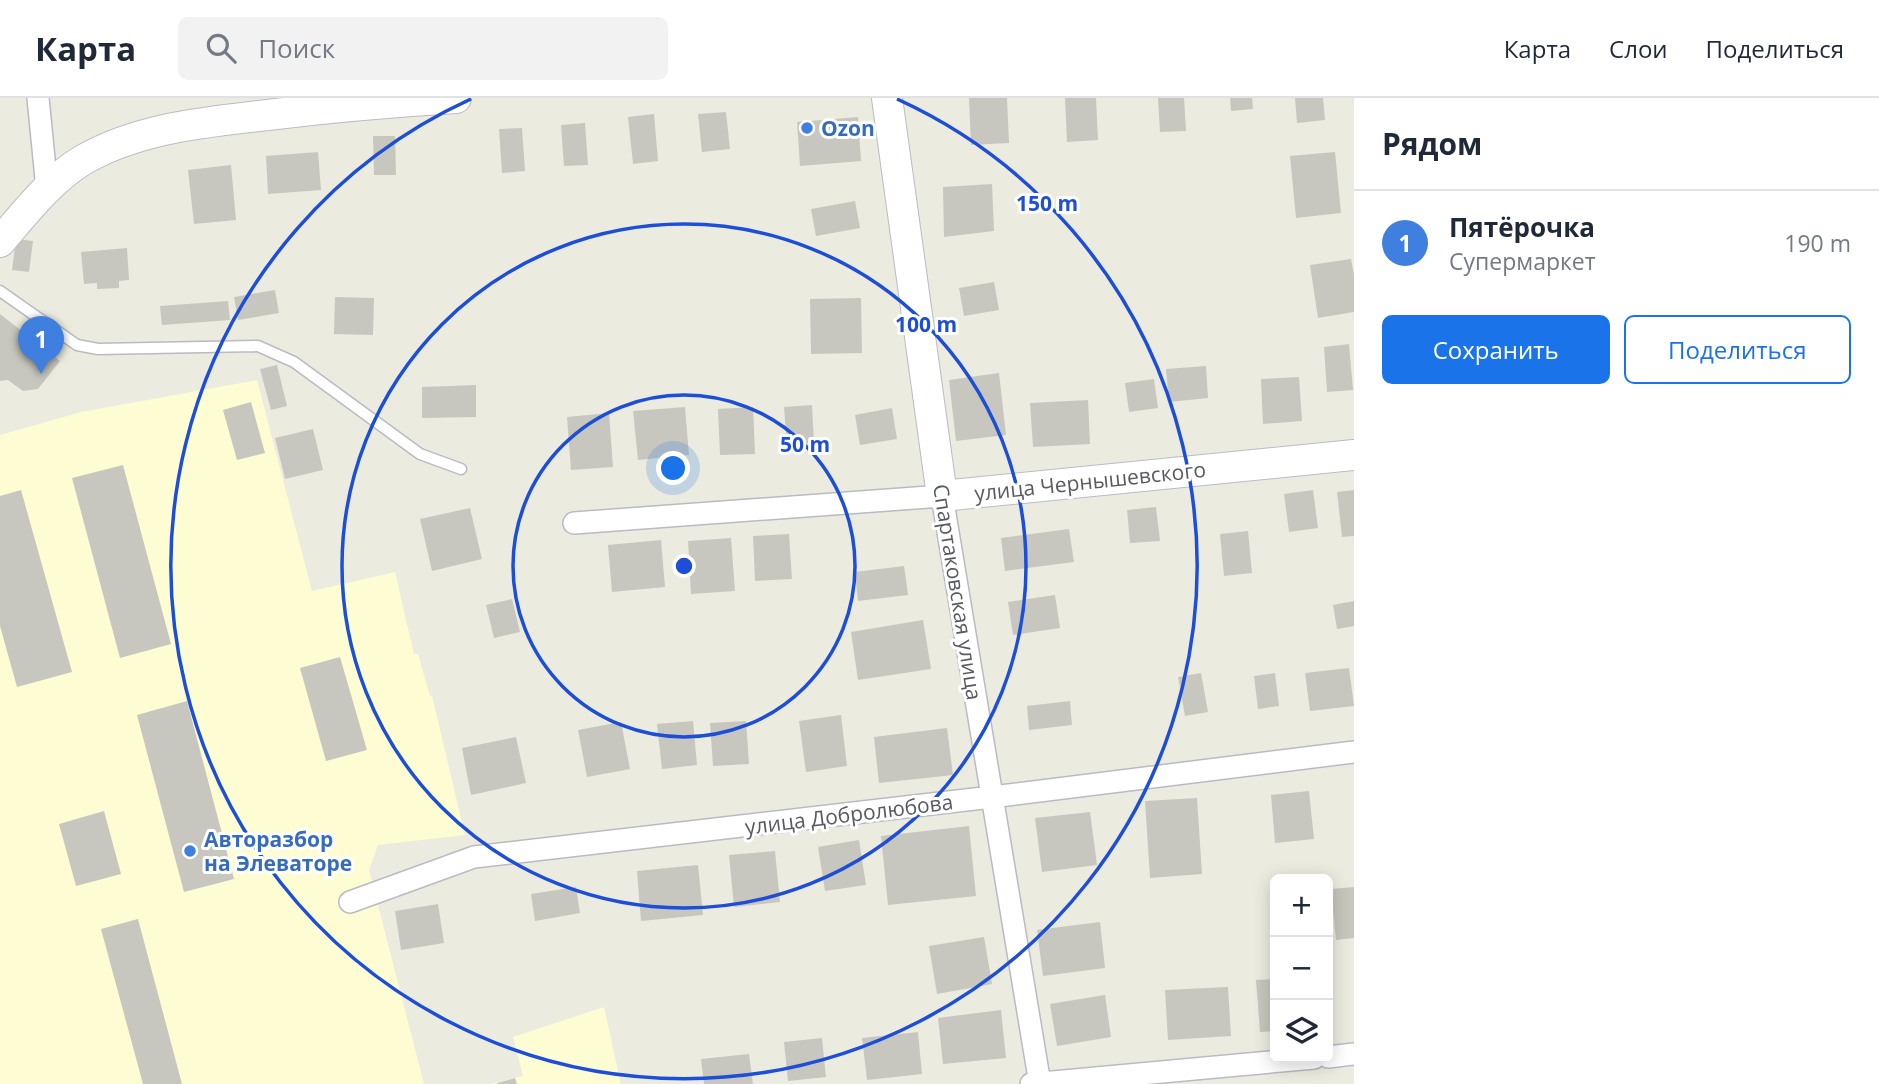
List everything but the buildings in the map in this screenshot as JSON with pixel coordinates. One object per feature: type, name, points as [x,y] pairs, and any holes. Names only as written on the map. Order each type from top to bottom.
[{"type":"street","points":[[38,98],[47,189]]},
{"type":"street","points":[[0,242],[47,189],[83,160],[132,138],[181,125],[351,102],[456,98]]},
{"type":"street","name":"Спартаковская улица","points":[[887,98],[942,496],[1037,1084]]},
{"type":"street","name":"улица Чернышевского","points":[[574,523],[942,496],[1354,455]]},
{"type":"street","name":"улица Добролюбова","points":[[350,902],[474,857],[1354,752]]},
{"type":"street","points":[[1333,1056],[1354,1054]]},
{"type":"street","points":[[1037,1084],[1270,1062]]},
{"type":"lane","points":[[0,291],[77,345],[98,349],[258,346],[294,362],[420,454],[461,469]]},
{"type":"shaded area","points":[[257,380],[312,591],[395,572],[414,654],[418,654],[432,696],[465,835],[378,845],[369,870],[424,1084],[0,1084],[0,435],[81,412]]},
{"type":"shaded area","points":[[604,1007],[621,1084],[490,1084],[523,1076],[513,1037]]},
{"type":"place","name":"Ozon","points":[[807,128]]},
{"type":"place","name":"Пятёрочка","points":[[41,374]]},
{"type":"place","name":"Авторазбор на Элеваторе","points":[[190,851]]}]
